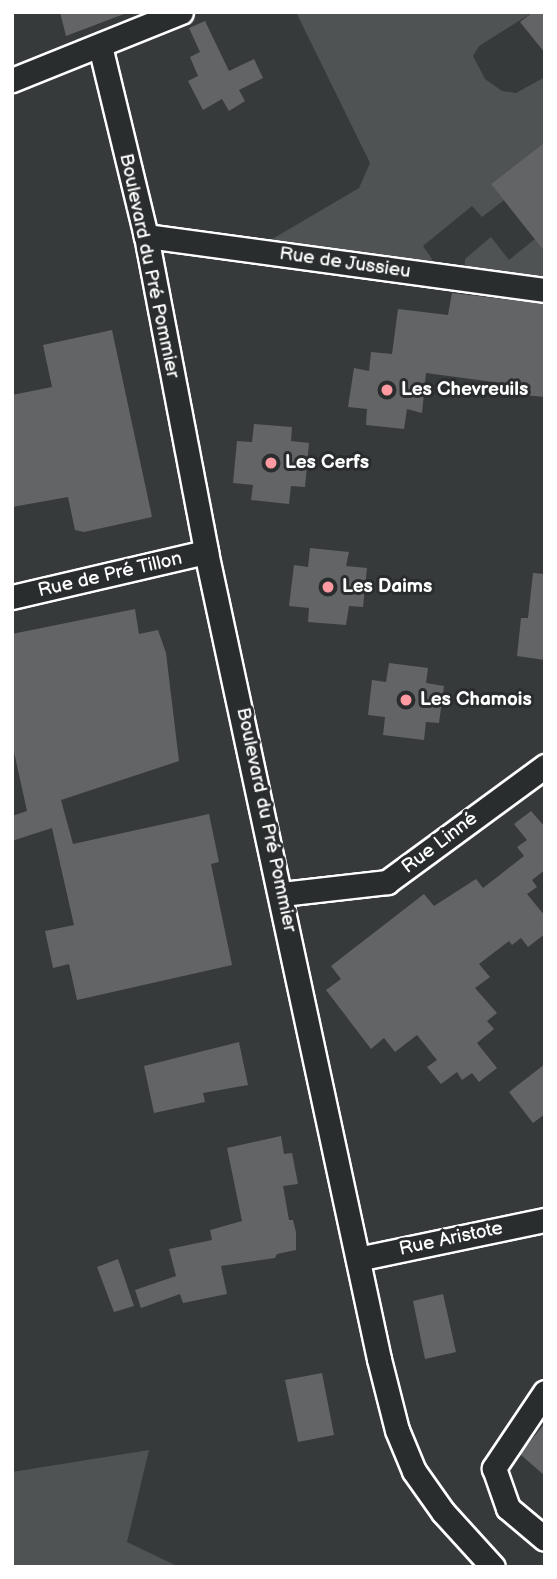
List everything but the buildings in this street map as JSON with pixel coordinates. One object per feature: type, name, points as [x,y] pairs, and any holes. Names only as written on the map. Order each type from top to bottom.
[{"type":"street","points":[[12,80],[181,12]]},
{"type":"street","name":"Boulevard du Pré Pommier","points":[[100,46],[146,236],[206,552],[282,894],[379,1359],[397,1430],[414,1471],[443,1512],[493,1567]]},
{"type":"street","name":"Rue de Jussieu","points":[[146,236],[545,290]]},
{"type":"street","name":"Rue de Pré Tillon","points":[[12,597],[206,552]]},
{"type":"street","name":"Rue Linné","points":[[282,894],[387,882],[545,766]]},
{"type":"street","name":"Rue Aristote","points":[[358,1259],[545,1220]]},
{"type":"street","points":[[545,1392],[494,1468],[508,1508],[545,1539]]},
{"type":"shaded area","points":[[296,12],[533,12],[479,46],[473,56],[485,79],[502,91],[516,93],[545,77],[545,142],[491,184],[504,200],[482,217],[472,206],[423,246],[432,259],[428,275],[252,251],[359,188],[370,163]]},
{"type":"shaded area","points":[[491,237],[509,260],[535,239],[545,251],[545,290],[464,279],[465,259]]},
{"type":"shaded area","points":[[149,1450],[127,1542],[179,1567],[12,1567],[12,1472]]},
{"type":"place","name":"Les Chevreuils","points":[[387,390]]},
{"type":"place","name":"Les Cerfs","points":[[271,463]]},
{"type":"place","name":"Les Daims","points":[[328,587]]},
{"type":"place","name":"Les Chamois","points":[[406,700]]}]
